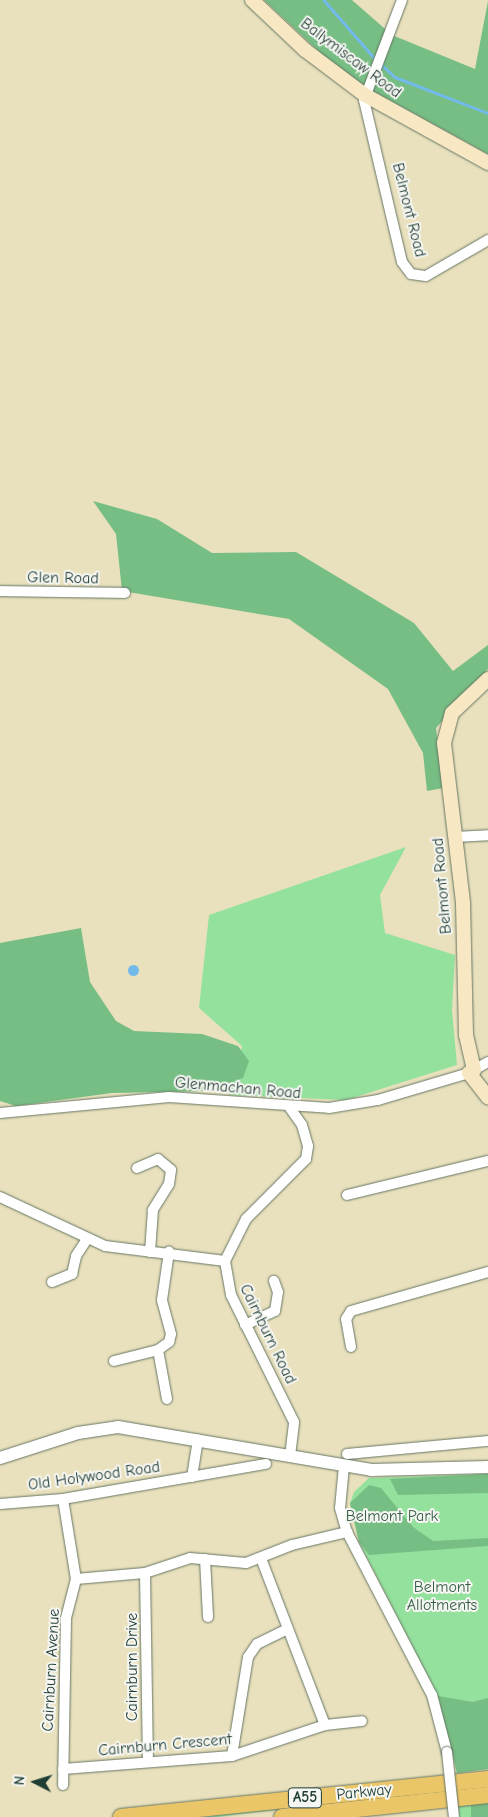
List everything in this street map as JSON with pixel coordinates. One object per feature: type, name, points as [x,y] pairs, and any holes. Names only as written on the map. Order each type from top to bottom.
[{"type":"highway","name":"Parkway","points":[[121,1817],[488,1779]]},
{"type":"highway","name":"Parkway","points":[[282,1817],[488,1795]]},
{"type":"main road","name":"Ballymiscaw Road","points":[[252,0],[367,92],[488,163]]},
{"type":"main road","name":"Belmont Road","points":[[488,679],[452,713],[444,729],[463,903],[466,1035],[472,1071],[488,1097]]},
{"type":"street","points":[[367,92],[392,35],[402,0]]},
{"type":"street","name":"Belmont Road","points":[[367,92],[406,269],[417,276],[436,273],[488,240]]},
{"type":"street","name":"Glen Road","points":[[0,591],[125,593]]},
{"type":"street","points":[[455,836],[488,835]]},
{"type":"street","name":"Glenmachan Road","points":[[0,1113],[169,1096],[290,1108],[329,1108],[378,1100],[472,1071],[488,1062]]},
{"type":"street","points":[[0,1196],[87,1239],[127,1251],[169,1252],[225,1261],[246,1218],[306,1159],[308,1146],[302,1125],[290,1108]]},
{"type":"street","points":[[137,1168],[158,1159],[171,1170],[169,1184],[153,1210],[150,1252]]},
{"type":"street","points":[[347,1195],[488,1160]]},
{"type":"street","points":[[52,1282],[72,1274],[87,1239]]},
{"type":"street","points":[[114,1362],[158,1350],[170,1342],[162,1300],[169,1252]]},
{"type":"street","name":"Cairnburn Road","points":[[225,1261],[226,1279],[245,1326],[294,1422],[290,1456]]},
{"type":"street","points":[[351,1347],[346,1319],[350,1311],[488,1272]]},
{"type":"street","points":[[245,1326],[275,1311],[278,1292],[274,1281]]},
{"type":"street","points":[[158,1350],[166,1399]]},
{"type":"street","name":"Old Holywood Road","points":[[1,1456],[78,1432],[118,1427],[290,1456],[345,1460],[371,1470],[488,1467]]},
{"type":"street","points":[[192,1478],[198,1439]]},
{"type":"street","name":"Old Holywood Road","points":[[345,1460],[372,1452],[488,1441]]},
{"type":"street","points":[[371,1470],[372,1452]]},
{"type":"street","points":[[345,1460],[340,1508],[347,1532],[428,1687],[447,1752],[454,1817]]},
{"type":"street","name":"Old Holywood Road","points":[[0,1504],[63,1499],[266,1464]]},
{"type":"street","name":"Cairnburn Avenue","points":[[63,1499],[76,1579],[66,1618],[63,1785]]},
{"type":"street","points":[[76,1579],[145,1572],[190,1558],[246,1563],[292,1545],[347,1532]]},
{"type":"street","points":[[261,1558],[325,1725]]},
{"type":"street","points":[[205,1559],[208,1617]]},
{"type":"street","name":"Cairnburn Drive","points":[[145,1572],[148,1762]]},
{"type":"street","points":[[232,1756],[248,1657],[257,1644],[288,1628]]},
{"type":"street","name":"Cairnburn Crescent","points":[[63,1769],[232,1756],[325,1725],[362,1721]]},
{"type":"green space","points":[[264,0],[352,0],[392,35],[475,69],[488,1],[488,154],[369,89],[327,59]]},
{"type":"green space","points":[[93,501],[157,519],[212,553],[296,552],[414,623],[453,671],[488,645],[488,669],[436,728],[443,788],[427,791],[423,753],[388,689],[289,619],[122,591],[116,534]]},
{"type":"green space","points":[[406,847],[380,895],[385,933],[455,955],[452,1010],[457,1065],[346,1100],[229,1095],[242,1046],[199,1008],[209,915]]},
{"type":"green space","points":[[81,928],[90,982],[116,1021],[134,1031],[202,1034],[238,1046],[249,1061],[243,1078],[208,1091],[112,1093],[16,1106],[0,1101],[0,943]]},
{"type":"green space","points":[[488,1474],[488,1769],[457,1773],[438,1696],[359,1542],[350,1503],[354,1492],[369,1478]]},
{"type":"green space","points":[[488,1474],[488,1493],[398,1495],[390,1479]]},
{"type":"green space","name":"Belmont Park","points":[[369,1485],[381,1488],[413,1527],[433,1541],[488,1538],[488,1546],[369,1555],[359,1542],[350,1503]]},
{"type":"green space","points":[[438,1696],[473,1702],[488,1698],[488,1769],[457,1773]]},
{"type":"green space","points":[[407,1794],[217,1817],[178,1817]]},
{"type":"green space","points":[[488,1801],[488,1817],[459,1817],[458,1804]]},
{"type":"green space","points":[[488,1802],[488,1817],[471,1817],[471,1803]]},
{"type":"water","points":[[131,965],[135,965],[138,970],[137,974],[131,975],[128,972],[128,968]]},
{"type":"waterway","points":[[324,0],[377,61]]},
{"type":"waterway","points":[[381,64],[395,77],[488,113]]},
{"type":"park label","name":"Belmont Allotments","points":[[442,1596]]}]
